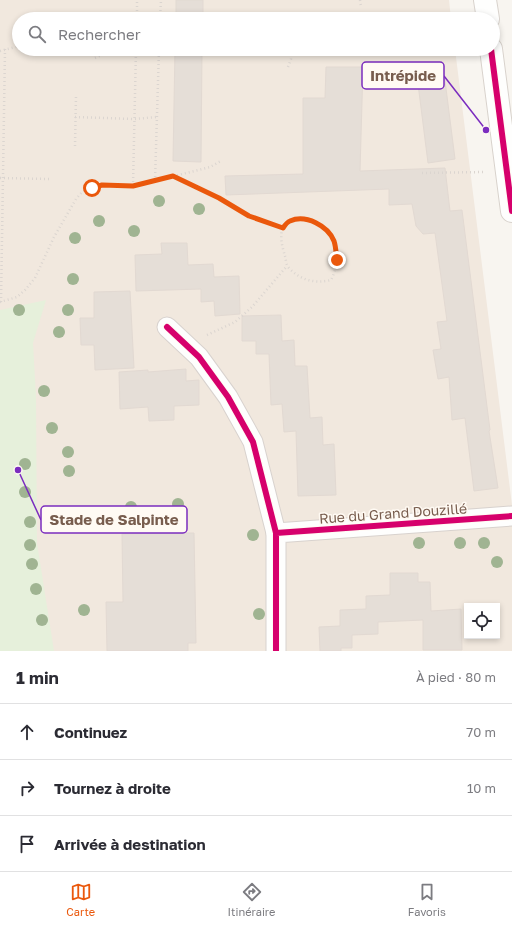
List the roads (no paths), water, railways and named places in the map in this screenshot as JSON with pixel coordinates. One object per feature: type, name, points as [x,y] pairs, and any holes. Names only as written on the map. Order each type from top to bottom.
[{"type":"street","points":[[485,0],[487,12]]},
{"type":"street","points":[[492,56],[512,211]]},
{"type":"street","points":[[167,327],[199,357],[228,397],[253,442],[276,533],[276,651]]},
{"type":"street","name":"Rue du Grand Douzillé","points":[[276,533],[512,516]]},
{"type":"place","name":"Intrépide","points":[[486,130]]},
{"type":"place","name":"Stade de Salpinte","points":[[18,470]]}]
